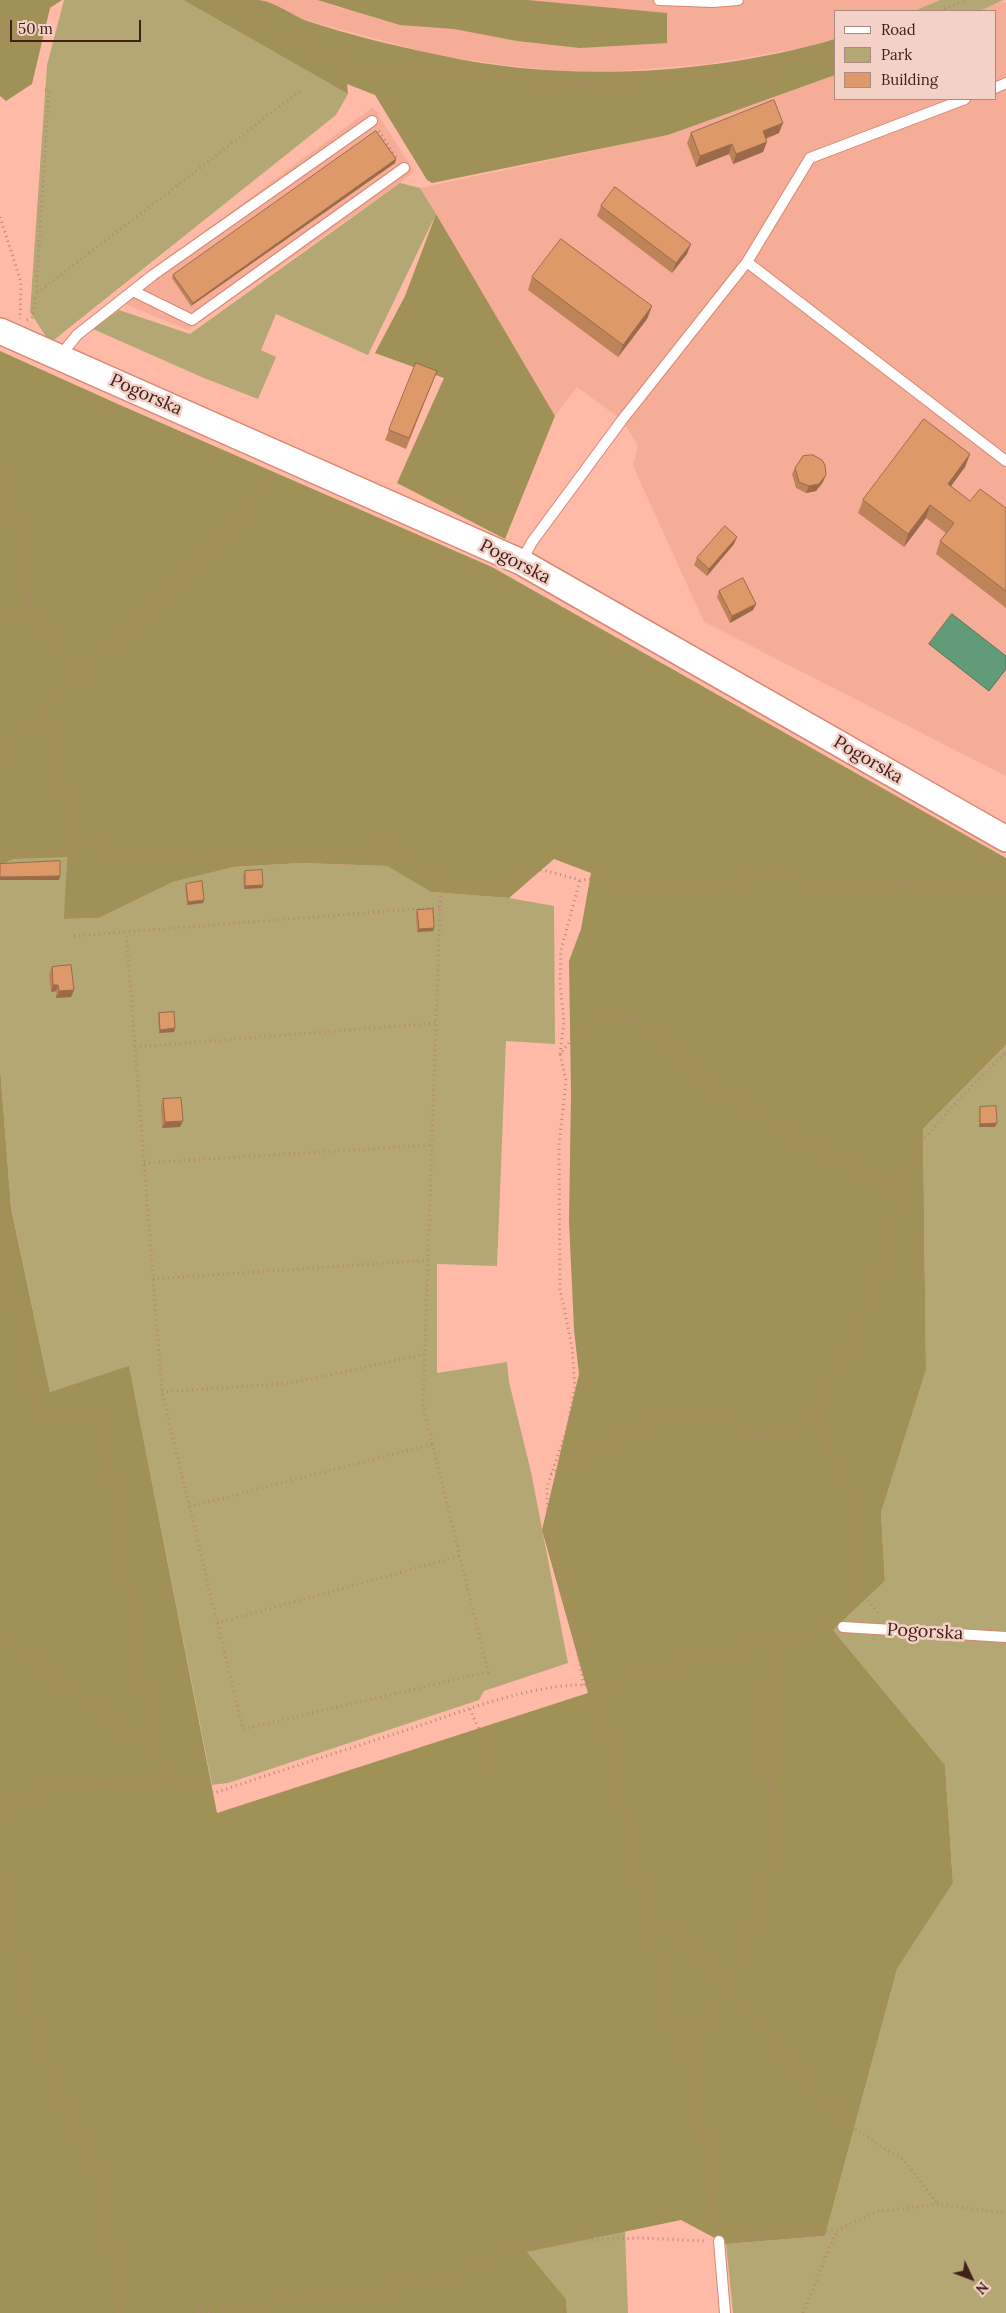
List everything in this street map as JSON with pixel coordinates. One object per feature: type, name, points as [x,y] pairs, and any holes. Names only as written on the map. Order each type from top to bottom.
[{"type":"street","name":"Pogorska","points":[[0,331],[521,562],[1006,839]]},
{"type":"lane","points":[[659,0],[738,0]]},
{"type":"lane","points":[[521,562],[532,542],[622,420],[747,262],[810,158],[963,100]]},
{"type":"lane","points":[[59,357],[77,334],[133,291],[372,121]]},
{"type":"lane","points":[[133,291],[164,308],[192,320],[404,168]]},
{"type":"lane","points":[[747,262],[1006,461]]},
{"type":"lane","name":"Pogorska","points":[[843,1627],[1006,1637]]},
{"type":"lane","points":[[719,2241],[725,2313]]},
{"type":"path","points":[[217,0],[321,54],[353,68],[569,82],[718,75],[834,51]]},
{"type":"path","points":[[942,10],[964,0]]},
{"type":"path","points":[[0,217],[21,282],[20,324],[33,317],[36,294],[49,90],[45,90]]},
{"type":"path","points":[[36,294],[300,91]]},
{"type":"path","points":[[372,121],[404,168]]},
{"type":"path","points":[[0,465],[23,542],[31,617],[82,671]]},
{"type":"path","points":[[0,753],[82,671],[230,529],[277,471],[268,467]]},
{"type":"path","points":[[0,616],[37,625]]},
{"type":"path","points":[[44,709],[57,782],[85,844]]},
{"type":"path","points":[[0,855],[43,853],[85,844],[181,861],[388,847],[442,882],[501,886],[535,868],[580,880],[603,878],[626,892],[635,890],[688,890],[767,874],[790,876],[816,883],[831,890],[844,885],[882,880],[1006,886]]},
{"type":"path","points":[[580,880],[561,950],[560,984],[564,1022],[560,1054],[566,1081],[559,1145],[560,1288],[572,1347],[575,1388],[567,1429],[547,1487],[548,1529],[570,1613],[584,1685]]},
{"type":"path","points":[[126,932],[162,1392],[242,1729],[488,1672],[423,1405],[442,882]]},
{"type":"path","points":[[74,936],[440,907]]},
{"type":"path","points":[[560,1054],[580,1030],[601,1018],[639,1023],[672,1045],[718,1089],[764,1119],[813,1147],[882,1182],[909,1186]]},
{"type":"path","points":[[135,1047],[436,1023]]},
{"type":"path","points":[[551,1474],[650,1422],[682,1412],[728,1418],[761,1438],[782,1437],[818,1411],[863,1316],[909,1186],[922,1141],[961,1096],[1006,1052]]},
{"type":"path","points":[[144,1162],[432,1145]]},
{"type":"path","points":[[0,1208],[37,1419],[101,1413],[154,1749]]},
{"type":"path","points":[[153,1279],[429,1260]]},
{"type":"path","points":[[162,1392],[292,1383],[425,1354]]},
{"type":"path","points":[[0,1808],[52,1786],[177,1779],[214,1793],[470,1709],[552,1687],[596,1686],[774,1639],[843,1627],[854,1585],[855,1532],[851,1494],[829,1448],[818,1411]]},
{"type":"path","points":[[189,1507],[432,1444]]},
{"type":"path","points":[[217,1623],[460,1556]]},
{"type":"path","points":[[854,1585],[892,1630]]},
{"type":"path","points":[[0,1631],[11,1645],[52,1677],[154,1749],[177,1779]]},
{"type":"path","points":[[690,2059],[724,1985],[744,1958],[776,1839],[767,1762],[768,1683],[774,1639]]},
{"type":"path","points":[[596,1686],[673,2025],[690,2059],[719,2241]]},
{"type":"path","points":[[470,1709],[496,1769]]},
{"type":"path","points":[[0,1881],[24,1989],[39,2038],[56,2086],[90,2149],[100,2179],[120,2313]]},
{"type":"path","points":[[647,1906],[724,1985],[834,2114],[880,2146],[903,2158],[939,2204]]},
{"type":"path","points":[[198,2313],[430,2283],[526,2242],[640,2238],[719,2241],[837,2230],[876,2212],[939,2204],[1006,2212]]},
{"type":"path","points":[[803,2313],[837,2230]]},
{"type":"shaded area","points":[[0,0],[62,0],[50,8],[32,84],[6,101],[0,96]]},
{"type":"shaded area","points":[[183,0],[265,1],[307,21],[373,40],[487,64],[537,69],[587,72],[638,71],[688,67],[739,61],[834,39],[834,75],[668,135],[432,183],[427,180],[375,95],[347,84],[348,94]]},
{"type":"shaded area","points":[[260,0],[316,0],[343,9],[384,0],[940,0],[916,10],[834,10],[834,39],[801,48],[708,64],[611,72],[562,71],[440,56],[306,20]]},
{"type":"shaded area","points":[[317,0],[527,0],[667,13],[667,43],[580,48],[517,41],[454,29],[400,25]]},
{"type":"shaded area","points":[[999,2],[1006,3],[1006,776],[704,622],[633,466],[638,446],[622,420],[577,387],[555,416],[420,188],[668,135],[834,75],[834,100],[996,100],[996,10],[982,10]]},
{"type":"shaded area","points":[[373,107],[414,171],[400,183],[188,330],[113,299]]},
{"type":"shaded area","points":[[436,214],[555,416],[505,539],[397,483],[444,378],[375,353],[405,296]]},
{"type":"shaded area","points":[[0,351],[492,567],[1006,858],[1006,1045],[923,1129],[926,1370],[881,1513],[885,1581],[833,1630],[945,1765],[953,1883],[897,1969],[825,2236],[726,2244],[681,2220],[527,2252],[566,2299],[567,2313],[0,2313],[0,1067],[11,1207],[50,1392],[129,1366],[217,1813],[588,1693],[542,1530],[579,1374],[574,1330],[569,1221],[571,1093],[569,961],[581,929],[591,873],[554,859],[509,898],[431,892],[387,866],[301,863],[234,867],[173,882],[99,918],[64,919],[67,857],[14,859],[0,865]]},
{"type":"shaded area","points":[[952,614],[1006,656],[1006,669],[989,691],[929,644]]},
{"type":"green space","points":[[64,0],[183,0],[348,94],[336,115],[50,343],[30,312],[47,65]]},
{"type":"green space","points":[[940,0],[1003,0],[982,10],[916,10]]},
{"type":"green space","points":[[400,183],[420,188],[436,214],[368,355],[276,314],[261,350],[276,357],[258,399],[204,378],[93,329],[119,310],[190,334]]},
{"type":"green space","points":[[67,856],[65,919],[99,918],[173,882],[234,867],[301,863],[387,866],[431,892],[509,898],[554,906],[555,1044],[506,1041],[497,1266],[437,1264],[437,1373],[507,1362],[509,1382],[531,1472],[568,1663],[484,1691],[479,1700],[228,1783],[212,1785],[129,1367],[50,1392],[11,1206],[0,1067],[0,865],[14,859]]},
{"type":"green space","points":[[1006,1045],[1006,2313],[733,2313],[726,2244],[825,2236],[897,1969],[953,1883],[945,1765],[833,1630],[885,1581],[881,1513],[926,1370],[923,1129]]},
{"type":"green space","points":[[625,2231],[628,2313],[567,2313],[566,2299],[527,2252]]},
{"type":"building","points":[[774,100],[783,123],[763,131],[767,142],[736,154],[732,144],[700,156],[691,133]]},
{"type":"building","points":[[376,131],[396,159],[193,303],[173,275]]},
{"type":"building","points":[[615,187],[691,244],[676,263],[601,206]]},
{"type":"building","points":[[561,239],[652,306],[623,345],[532,277]]},
{"type":"building","points":[[416,363],[437,371],[409,438],[389,430]]},
{"type":"building","points":[[924,419],[970,454],[948,484],[970,501],[980,489],[1006,508],[1006,591],[940,541],[954,523],[930,505],[908,534],[863,500]]},
{"type":"building","points":[[813,455],[822,460],[825,465],[826,475],[819,484],[809,486],[799,482],[795,468],[803,456]]},
{"type":"building","points":[[725,526],[737,537],[709,569],[697,558]]},
{"type":"building","points":[[743,578],[756,604],[732,616],[719,591]]},
{"type":"building","points":[[60,861],[60,876],[0,877],[0,864]]},
{"type":"building","points":[[262,870],[263,885],[245,886],[245,871]]},
{"type":"building","points":[[202,881],[204,900],[188,902],[186,884]]},
{"type":"building","points":[[433,909],[434,928],[419,929],[417,910]]},
{"type":"building","points":[[71,965],[74,990],[59,991],[58,985],[53,985],[52,967]]},
{"type":"building","points":[[174,1012],[175,1028],[160,1030],[159,1013]]},
{"type":"building","points":[[181,1098],[183,1121],[165,1122],[163,1099]]},
{"type":"building","points":[[996,1106],[997,1123],[980,1124],[980,1107]]}]
